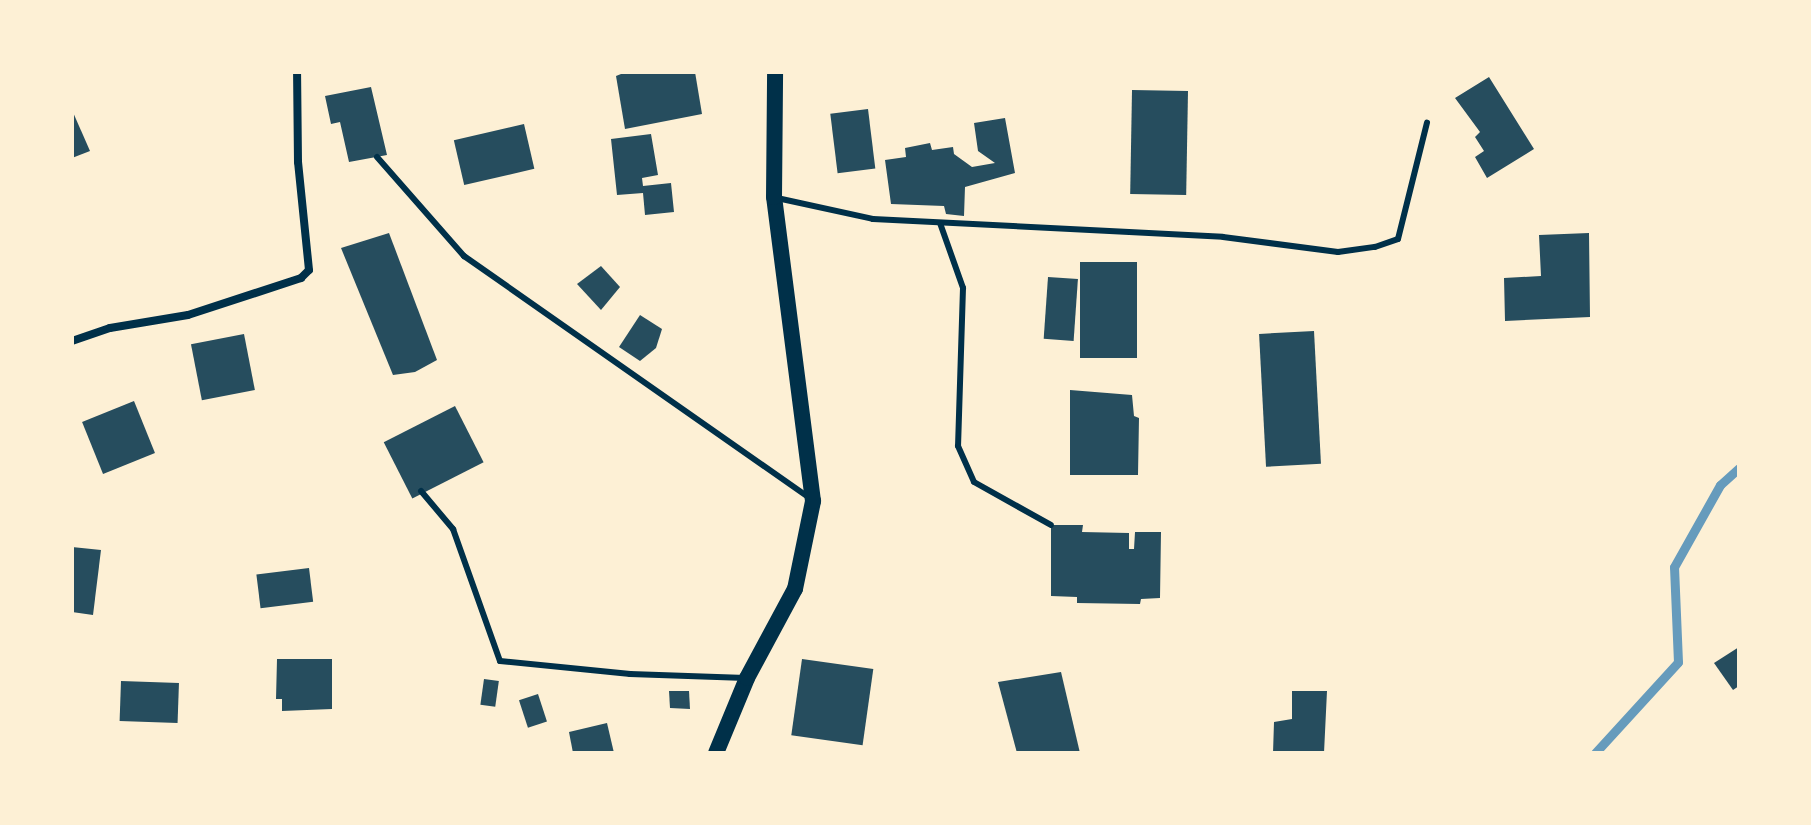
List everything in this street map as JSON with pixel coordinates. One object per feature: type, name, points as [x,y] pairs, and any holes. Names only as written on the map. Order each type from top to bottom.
[{"type":"main road","points":[[716,753],[747,678],[795,589],[813,501],[774,197],[775,72]]},
{"type":"street","points":[[72,341],[110,328],[188,315],[301,278],[309,270],[298,162],[297,72]]},
{"type":"lane","points":[[774,197],[873,219],[1223,237],[1338,252],[1375,247],[1398,239],[1427,123]]},
{"type":"lane","points":[[377,157],[464,256],[813,501]]},
{"type":"lane","points":[[940,223],[963,288],[958,446],[974,482],[1051,525]]},
{"type":"lane","points":[[421,491],[453,529],[500,661],[630,674],[747,678]]},
{"type":"building","points":[[626,72],[695,72],[702,114],[625,129],[616,76]]},
{"type":"building","points":[[1489,77],[1534,149],[1487,178],[1475,157],[1484,151],[1475,137],[1480,132],[1455,98]]},
{"type":"building","points":[[371,87],[387,155],[349,162],[340,122],[331,124],[325,96]]},
{"type":"building","points":[[1132,90],[1188,91],[1186,195],[1130,194]]},
{"type":"building","points":[[868,109],[875,169],[838,173],[830,114]]},
{"type":"building","points":[[72,110],[90,151],[72,158]]},
{"type":"building","points":[[1005,118],[1015,173],[965,187],[964,216],[946,214],[944,206],[891,204],[885,160],[906,157],[905,148],[930,143],[932,150],[953,147],[954,154],[972,167],[995,163],[978,151],[974,123]]},
{"type":"building","points":[[524,124],[534,169],[464,185],[454,140]]},
{"type":"building","points":[[651,134],[658,175],[642,178],[643,186],[671,183],[674,212],[645,215],[643,193],[617,195],[611,139]]},
{"type":"building","points":[[389,233],[437,360],[415,372],[393,375],[341,248]]},
{"type":"building","points":[[1589,233],[1590,317],[1505,321],[1504,278],[1541,276],[1539,235]]},
{"type":"building","points":[[1080,262],[1137,262],[1137,358],[1080,358]]},
{"type":"building","points":[[601,266],[620,287],[601,310],[577,284]]},
{"type":"building","points":[[1048,277],[1078,279],[1074,341],[1044,339]]},
{"type":"building","points":[[640,315],[662,329],[656,348],[640,361],[619,347]]},
{"type":"building","points":[[1314,331],[1321,464],[1266,467],[1259,334]]},
{"type":"building","points":[[244,334],[255,390],[202,400],[191,344]]},
{"type":"building","points":[[1070,390],[1132,395],[1134,416],[1139,418],[1138,475],[1070,475]]},
{"type":"building","points":[[134,401],[155,453],[103,474],[82,422]]},
{"type":"building","points":[[455,406],[484,462],[412,498],[384,442]]},
{"type":"building","points":[[1051,525],[1083,525],[1082,532],[1129,533],[1129,549],[1134,549],[1135,532],[1161,532],[1160,598],[1141,599],[1140,604],[1077,603],[1077,597],[1051,596]]},
{"type":"building","points":[[72,547],[101,550],[93,615],[72,612]]},
{"type":"building","points":[[309,568],[313,602],[261,608],[256,574]]},
{"type":"building","points":[[1739,647],[1739,686],[1733,690],[1714,663]]},
{"type":"building","points":[[277,659],[332,659],[332,709],[282,711],[282,699],[276,699]]},
{"type":"building","points":[[802,659],[873,669],[863,745],[791,735]]},
{"type":"building","points":[[1061,672],[1080,753],[1017,753],[998,682]]},
{"type":"building","points":[[484,679],[499,681],[495,707],[480,705]]},
{"type":"building","points":[[121,681],[179,683],[178,723],[120,721]]},
{"type":"building","points":[[669,691],[689,691],[690,709],[670,708]]},
{"type":"building","points":[[1292,691],[1327,691],[1324,753],[1273,753],[1274,722],[1292,719]]},
{"type":"building","points":[[538,694],[547,722],[528,728],[519,700]]},
{"type":"building","points":[[607,723],[614,753],[573,753],[569,732]]},
{"type":"waterway","points":[[1595,753],[1678,662],[1674,567],[1720,485],[1739,468]]}]
